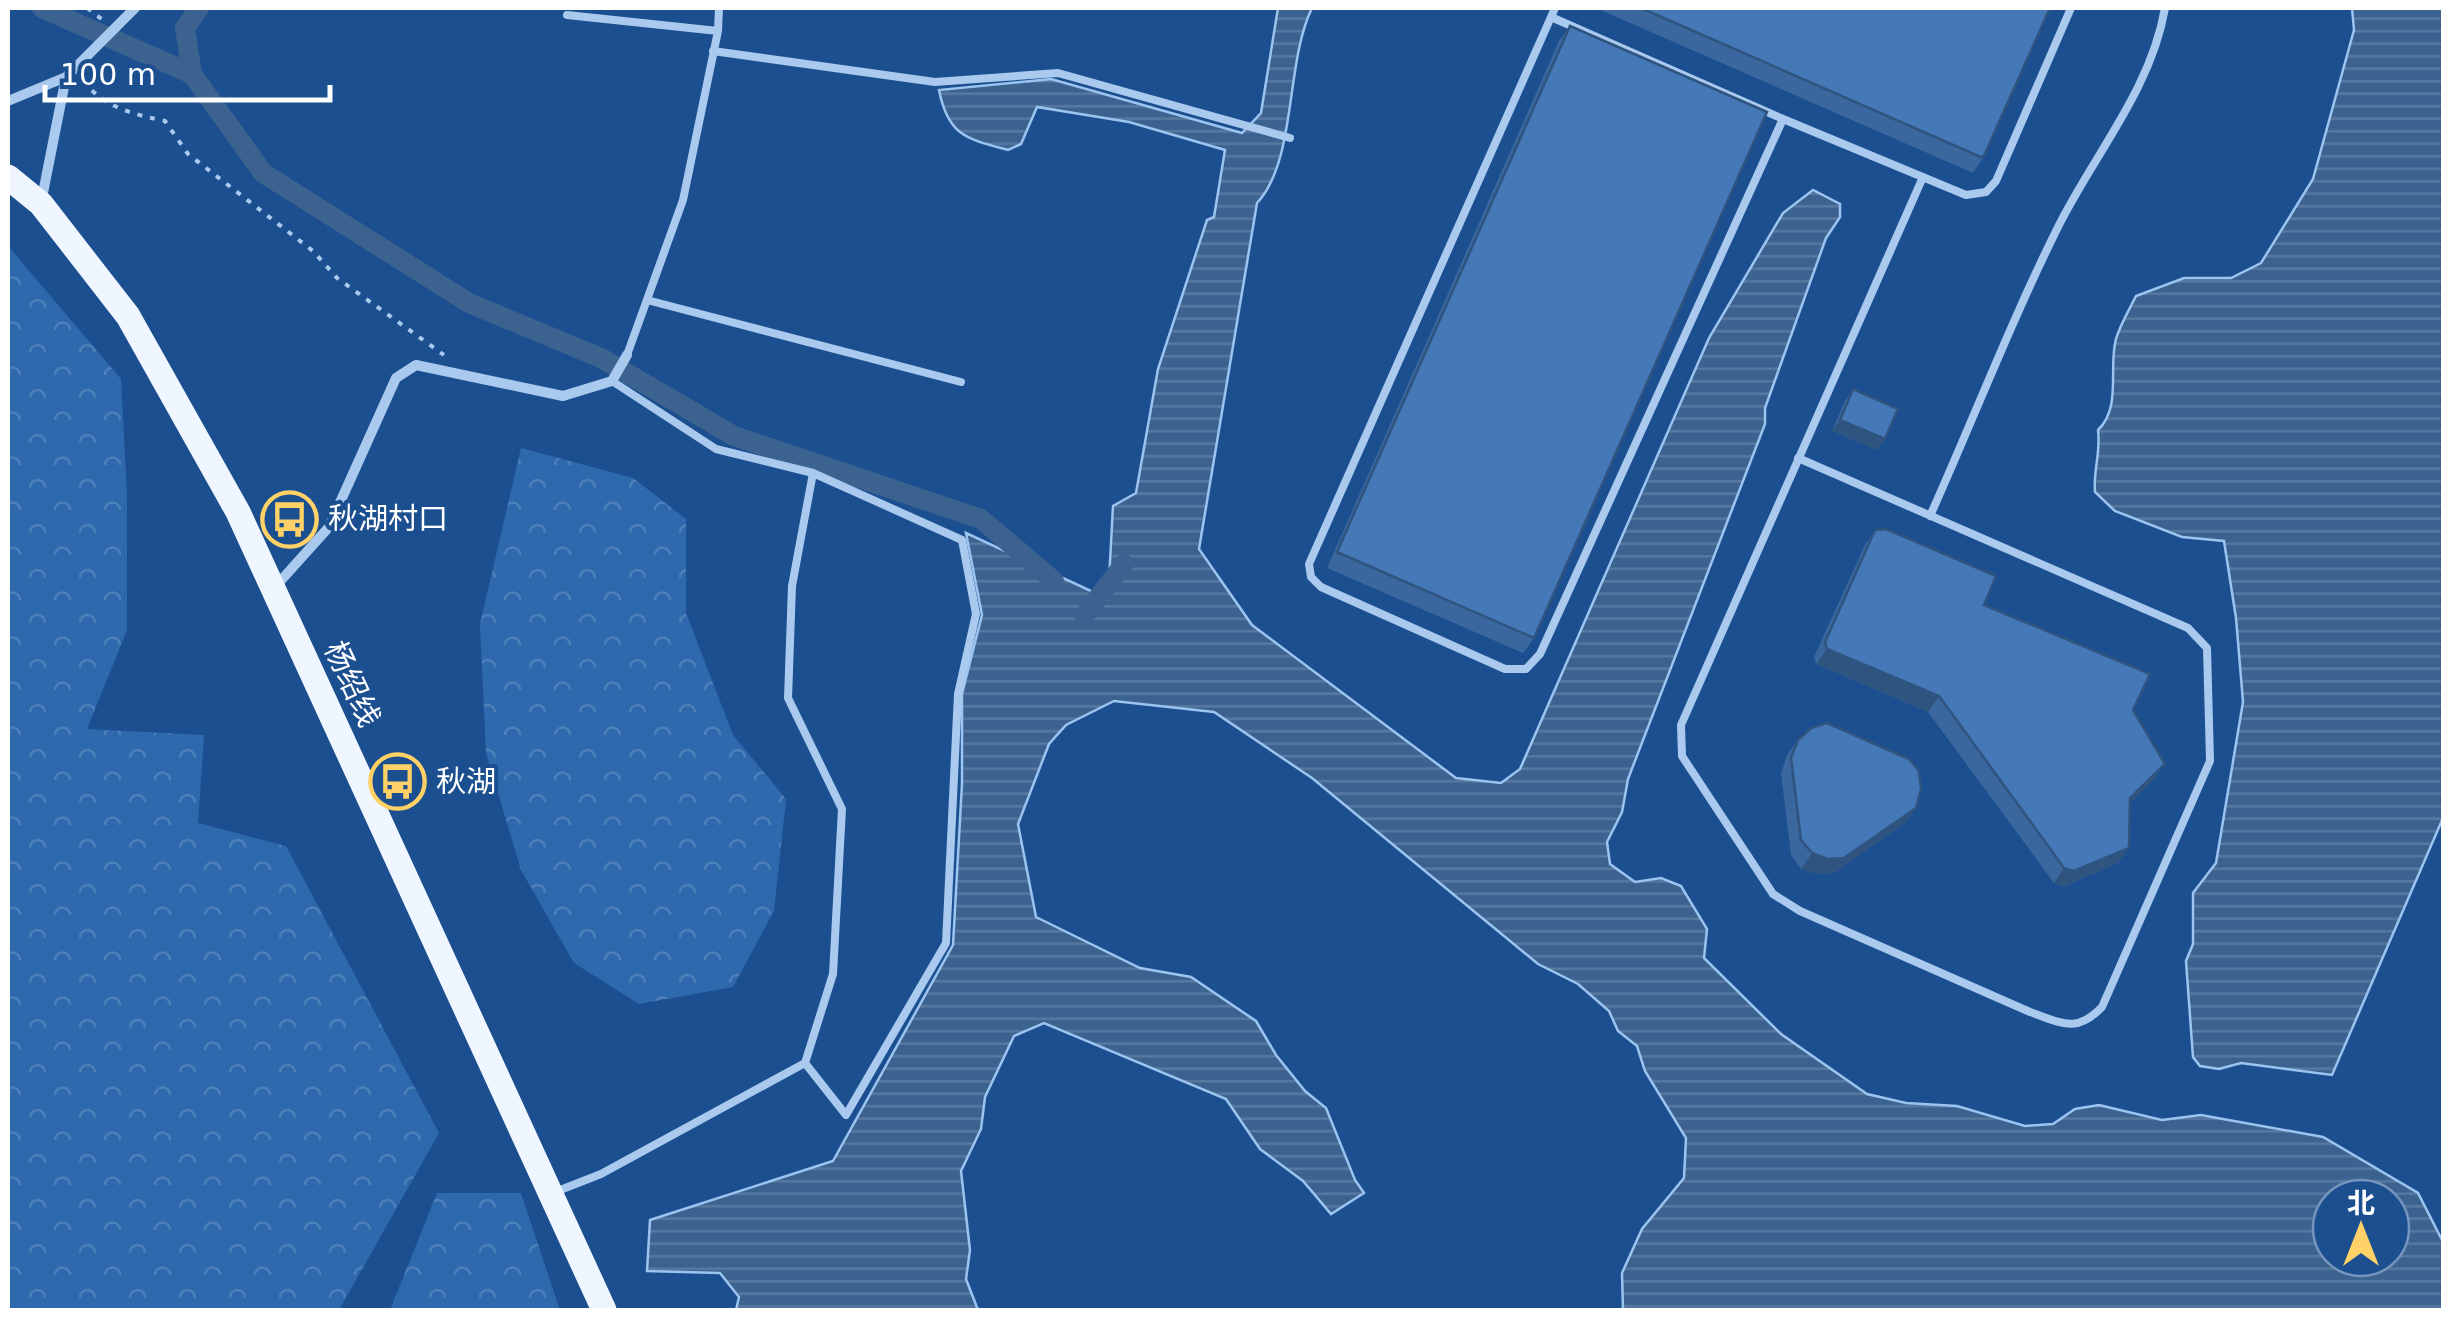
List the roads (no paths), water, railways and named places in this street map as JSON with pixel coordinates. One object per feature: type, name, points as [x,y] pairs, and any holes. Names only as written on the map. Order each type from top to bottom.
[{"type":"main road","name":"杨绍线","points":[[8,177],[41,204],[128,316],[238,512],[604,1310]]},
{"type":"street","points":[[8,101],[70,73],[135,8]]},
{"type":"street","points":[[41,204],[70,73]]},
{"type":"street","points":[[273,590],[330,527],[396,378],[416,365],[562,396],[612,381],[627,355]]},
{"type":"lane","points":[[627,355],[683,200],[718,31],[719,8]]},
{"type":"lane","points":[[1783,119],[1540,654],[1526,669],[1505,669],[1488,662],[1321,587],[1311,577],[1309,564],[1553,12],[1783,119],[1966,195],[1986,192],[1996,181],[2071,8]]},
{"type":"lane","points":[[1930,516],[2060,224],[2147,74],[2165,8]]},
{"type":"lane","points":[[567,15],[718,31]]},
{"type":"lane","points":[[714,51],[935,82],[1058,72],[1290,138]]},
{"type":"lane","points":[[1798,458],[2188,628],[2208,648],[2210,761],[2102,1007],[2086,1022],[2066,1025],[2030,1012],[1800,911],[1773,894],[1682,756],[1681,726],[1798,458],[1922,177]]},
{"type":"lane","points":[[647,300],[961,382]]},
{"type":"lane","points":[[612,381],[716,449],[812,473],[962,540],[976,614],[958,694],[946,943],[846,1116],[805,1063]]},
{"type":"lane","points":[[550,1194],[602,1174],[805,1063],[834,974],[842,809],[788,698],[792,586],[812,473]]},
{"type":"waterway","points":[[42,8],[192,74]]},
{"type":"waterway","points":[[199,8],[185,28],[192,74],[263,173],[469,303],[601,358],[734,436],[981,519],[1054,581]]},
{"type":"waterway","points":[[1084,616],[1124,564]]},
{"type":"place","name":"秋湖村口","points":[[289,519]]},
{"type":"place","name":"秋湖","points":[[397,782]]}]
